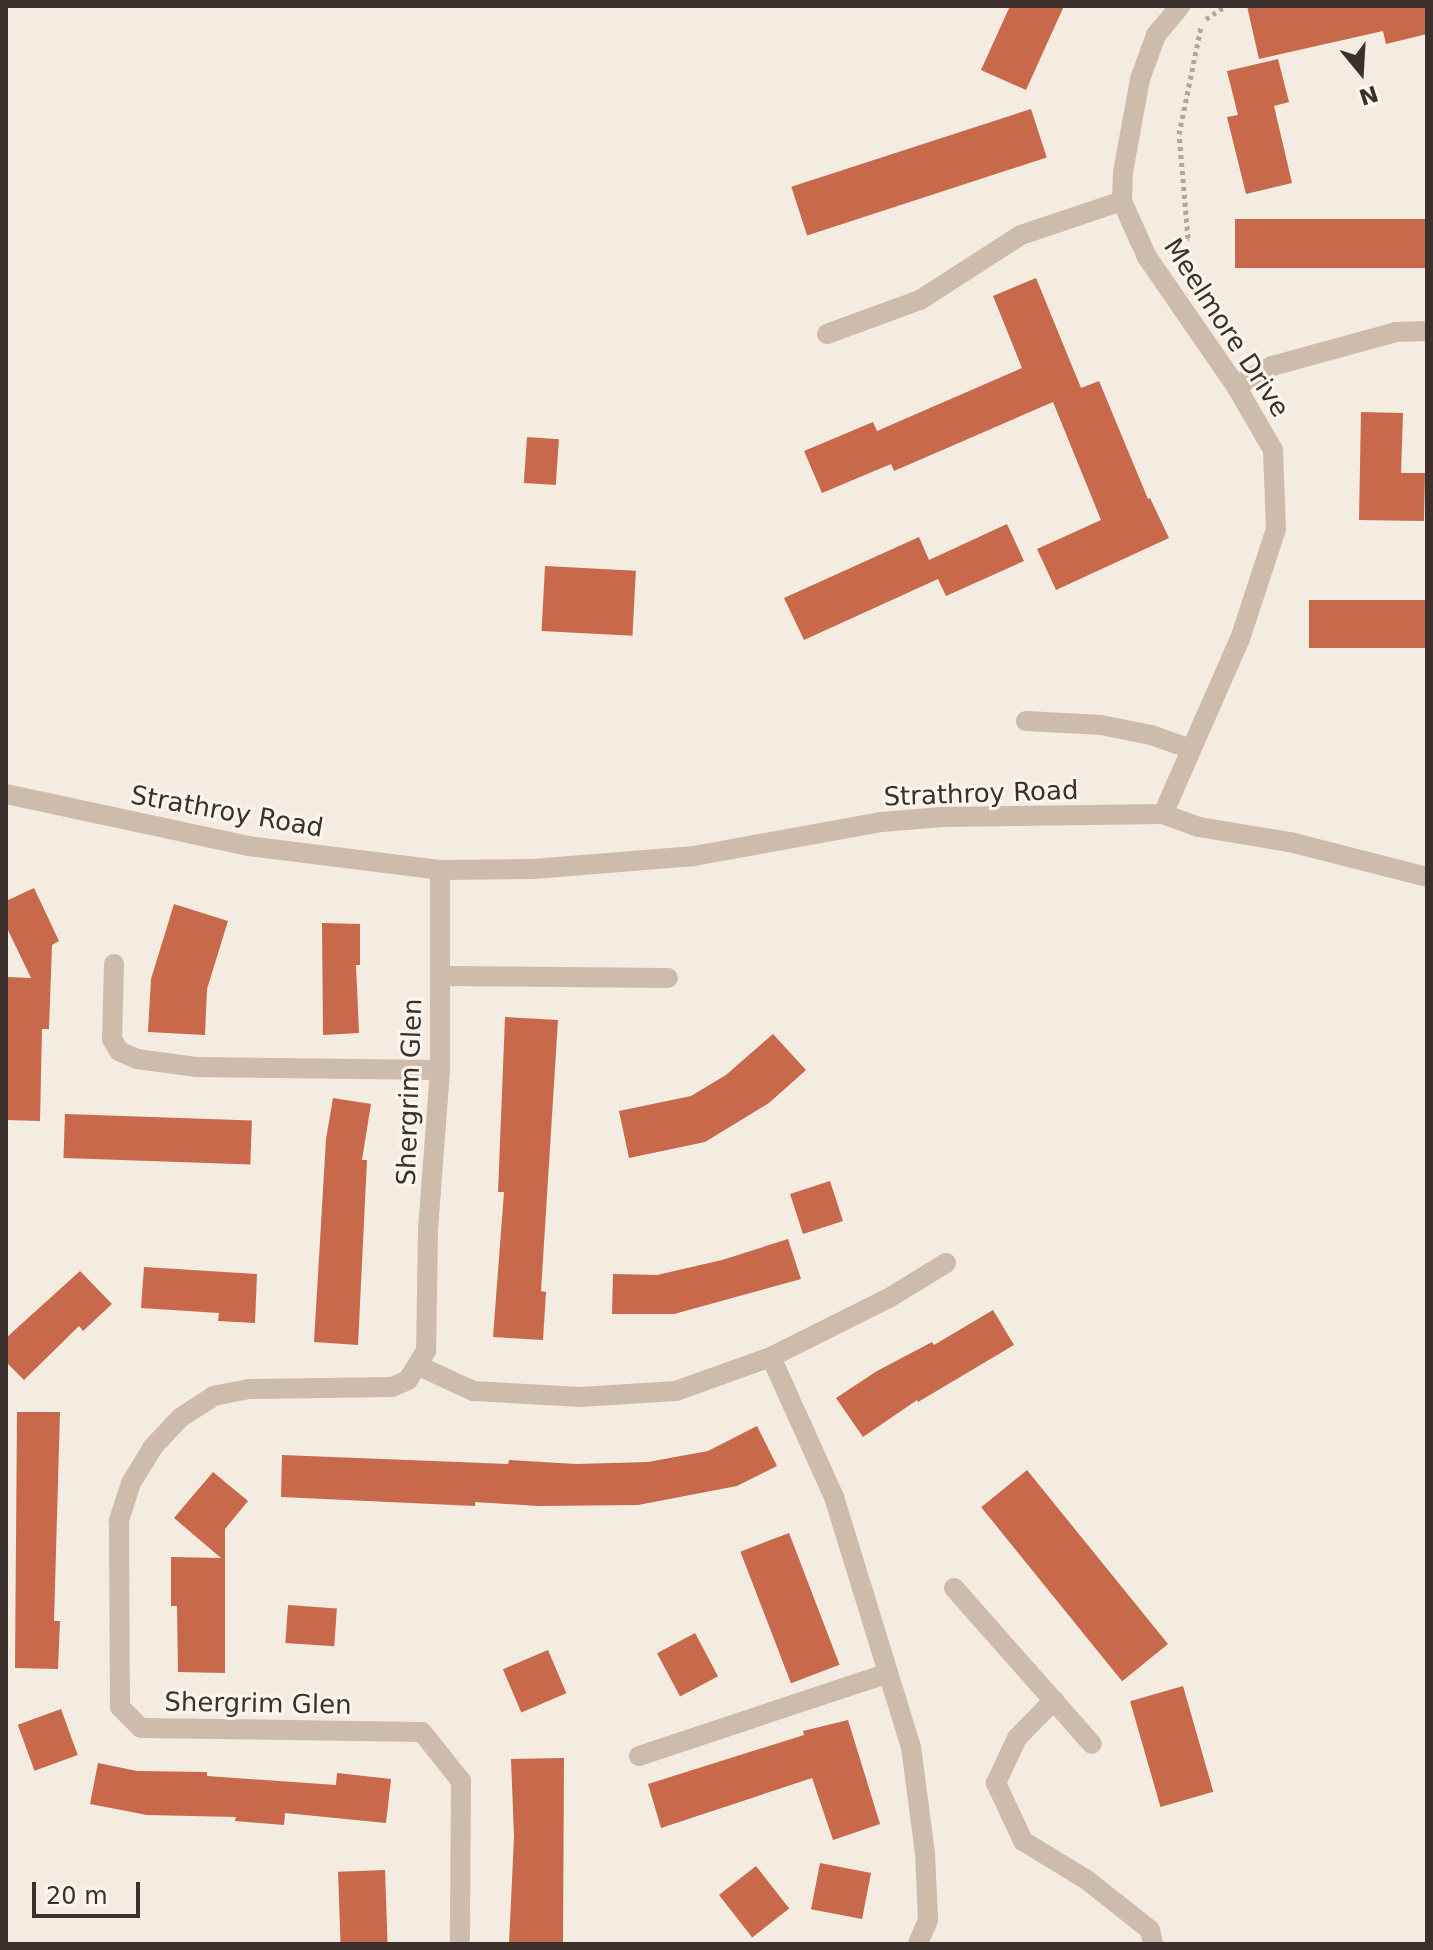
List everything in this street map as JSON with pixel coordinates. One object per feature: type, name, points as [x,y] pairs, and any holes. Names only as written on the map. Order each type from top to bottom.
[{"type":"street","name":"Meelmore Drive","points":[[1163,814],[1240,639],[1276,529],[1273,450],[1236,386],[1147,257],[1122,201],[1123,172],[1140,79],[1156,35],[1180,6]]},
{"type":"street","points":[[827,334],[920,300],[1021,235],[1122,201]]},
{"type":"street","points":[[1236,386],[1272,366],[1396,332],[1427,331]]},
{"type":"street","points":[[1026,721],[1101,725],[1151,735],[1191,749]]},
{"type":"street","name":"Strathroy Road","points":[[6,794],[248,846],[440,870],[533,869],[694,856],[882,822],[1016,814],[1163,814],[1199,827],[1290,842],[1427,877]]},
{"type":"street","name":"Shergrim Glen","points":[[440,870],[440,1070],[427,1258],[428,1334],[419,1366],[408,1380],[392,1387],[249,1389],[214,1396],[180,1418],[153,1447],[131,1483],[119,1521],[120,1707],[141,1728],[422,1732],[461,1781],[460,1944]]},
{"type":"street","points":[[114,964],[112,1039],[119,1051],[137,1059],[197,1067],[440,1070]]},
{"type":"street","points":[[440,976],[668,978]]},
{"type":"street","points":[[419,1366],[473,1391],[580,1397],[676,1391],[771,1357],[889,1298],[946,1263]]},
{"type":"street","points":[[771,1357],[834,1497],[886,1674],[911,1747],[925,1853],[928,1920],[918,1944]]},
{"type":"street","points":[[954,1588],[1092,1744]]},
{"type":"street","points":[[639,1756],[886,1674]]},
{"type":"street","points":[[1054,1700],[1017,1738],[996,1783],[1023,1841],[1087,1880],[1150,1930],[1153,1944]]},
{"type":"path","points":[[1147,257],[1188,238],[1179,134],[1202,22],[1225,6]]},
{"type":"building","points":[[1010,6],[1064,6],[1026,90],[981,70]]},
{"type":"building","points":[[1247,6],[1427,6],[1427,34],[1386,44],[1383,31],[1259,59]]},
{"type":"building","points":[[1278,59],[1289,102],[1274,106],[1292,183],[1246,194],[1227,117],[1238,115],[1227,71]]},
{"type":"building","points":[[1031,109],[1047,158],[807,235],[791,187]]},
{"type":"building","points":[[1235,219],[1427,219],[1427,268],[1235,268]]},
{"type":"building","points":[[1036,278],[1081,388],[1099,381],[1148,499],[1169,538],[1056,590],[1037,549],[1101,520],[1053,402],[894,471],[891,464],[822,493],[804,451],[873,422],[877,431],[1022,368],[993,296]]},
{"type":"building","points":[[1361,412],[1403,413],[1401,473],[1425,473],[1424,521],[1359,520]]},
{"type":"building","points":[[527,437],[559,439],[556,485],[524,483]]},
{"type":"building","points":[[1007,524],[1024,561],[946,596],[938,579],[804,640],[784,598],[919,537],[929,560]]},
{"type":"building","points":[[545,566],[636,571],[632,636],[542,631]]},
{"type":"building","points":[[1309,600],[1427,600],[1427,648],[1309,648]]},
{"type":"building","points":[[34,888],[59,941],[52,945],[49,1029],[42,1029],[40,1121],[6,1120],[6,977],[31,978],[6,926],[6,901]]},
{"type":"building","points":[[174,904],[228,921],[207,989],[205,1035],[148,1032],[151,979]]},
{"type":"building","points":[[322,923],[360,924],[360,965],[356,965],[359,1033],[323,1035]]},
{"type":"building","points":[[505,1017],[558,1020],[541,1291],[546,1292],[543,1340],[493,1337],[504,1192],[498,1192]]},
{"type":"building","points":[[773,1034],[806,1070],[769,1103],[705,1142],[629,1158],[619,1111],[691,1096],[726,1075]]},
{"type":"building","points":[[333,1098],[371,1104],[362,1160],[367,1160],[358,1345],[314,1342],[326,1139]]},
{"type":"building","points":[[65,1114],[252,1121],[250,1164],[63,1158]]},
{"type":"building","points":[[830,1181],[843,1221],[803,1234],[790,1194]]},
{"type":"building","points":[[788,1239],[801,1279],[674,1314],[612,1314],[613,1274],[657,1275],[722,1260]]},
{"type":"building","points":[[144,1267],[257,1274],[255,1323],[218,1321],[219,1313],[141,1308]]},
{"type":"building","points":[[80,1271],[112,1304],[83,1331],[79,1326],[24,1380],[6,1362],[6,1338]]},
{"type":"building","points":[[993,1310],[1014,1345],[917,1400],[863,1437],[836,1398],[877,1371],[932,1342],[934,1345]]},
{"type":"building","points":[[17,1412],[60,1412],[54,1621],[60,1621],[58,1669],[15,1668]]},
{"type":"building","points":[[757,1426],[777,1466],[737,1486],[638,1505],[538,1506],[475,1502],[475,1506],[281,1497],[282,1455],[508,1464],[509,1460],[576,1464],[648,1462],[708,1451]]},
{"type":"building","points":[[1027,1470],[1168,1644],[1122,1681],[981,1507]]},
{"type":"building","points":[[213,1472],[248,1501],[225,1529],[225,1673],[178,1672],[177,1606],[171,1606],[171,1557],[221,1558],[174,1518]]},
{"type":"building","points":[[789,1533],[840,1665],[791,1683],[740,1552]]},
{"type":"building","points":[[288,1605],[337,1608],[334,1646],[285,1643]]},
{"type":"building","points":[[695,1633],[718,1676],[680,1696],[657,1653]]},
{"type":"building","points":[[548,1650],[566,1693],[521,1712],[503,1669]]},
{"type":"building","points":[[1183,1686],[1213,1792],[1160,1807],[1130,1701]]},
{"type":"building","points":[[61,1709],[78,1755],[35,1771],[18,1725]]},
{"type":"building","points":[[848,1720],[880,1824],[833,1840],[812,1778],[661,1828],[648,1784],[804,1735],[803,1731]]},
{"type":"building","points":[[564,1758],[563,1944],[509,1944],[514,1837],[511,1759]]},
{"type":"building","points":[[98,1763],[137,1771],[207,1772],[207,1776],[336,1785],[337,1773],[391,1779],[386,1823],[285,1813],[284,1825],[235,1821],[236,1817],[147,1815],[90,1804]]},
{"type":"building","points":[[820,1863],[871,1873],[862,1919],[811,1909]]},
{"type":"building","points":[[756,1866],[789,1909],[752,1937],[719,1895]]},
{"type":"building","points":[[385,1870],[388,1944],[341,1944],[338,1872]]}]
